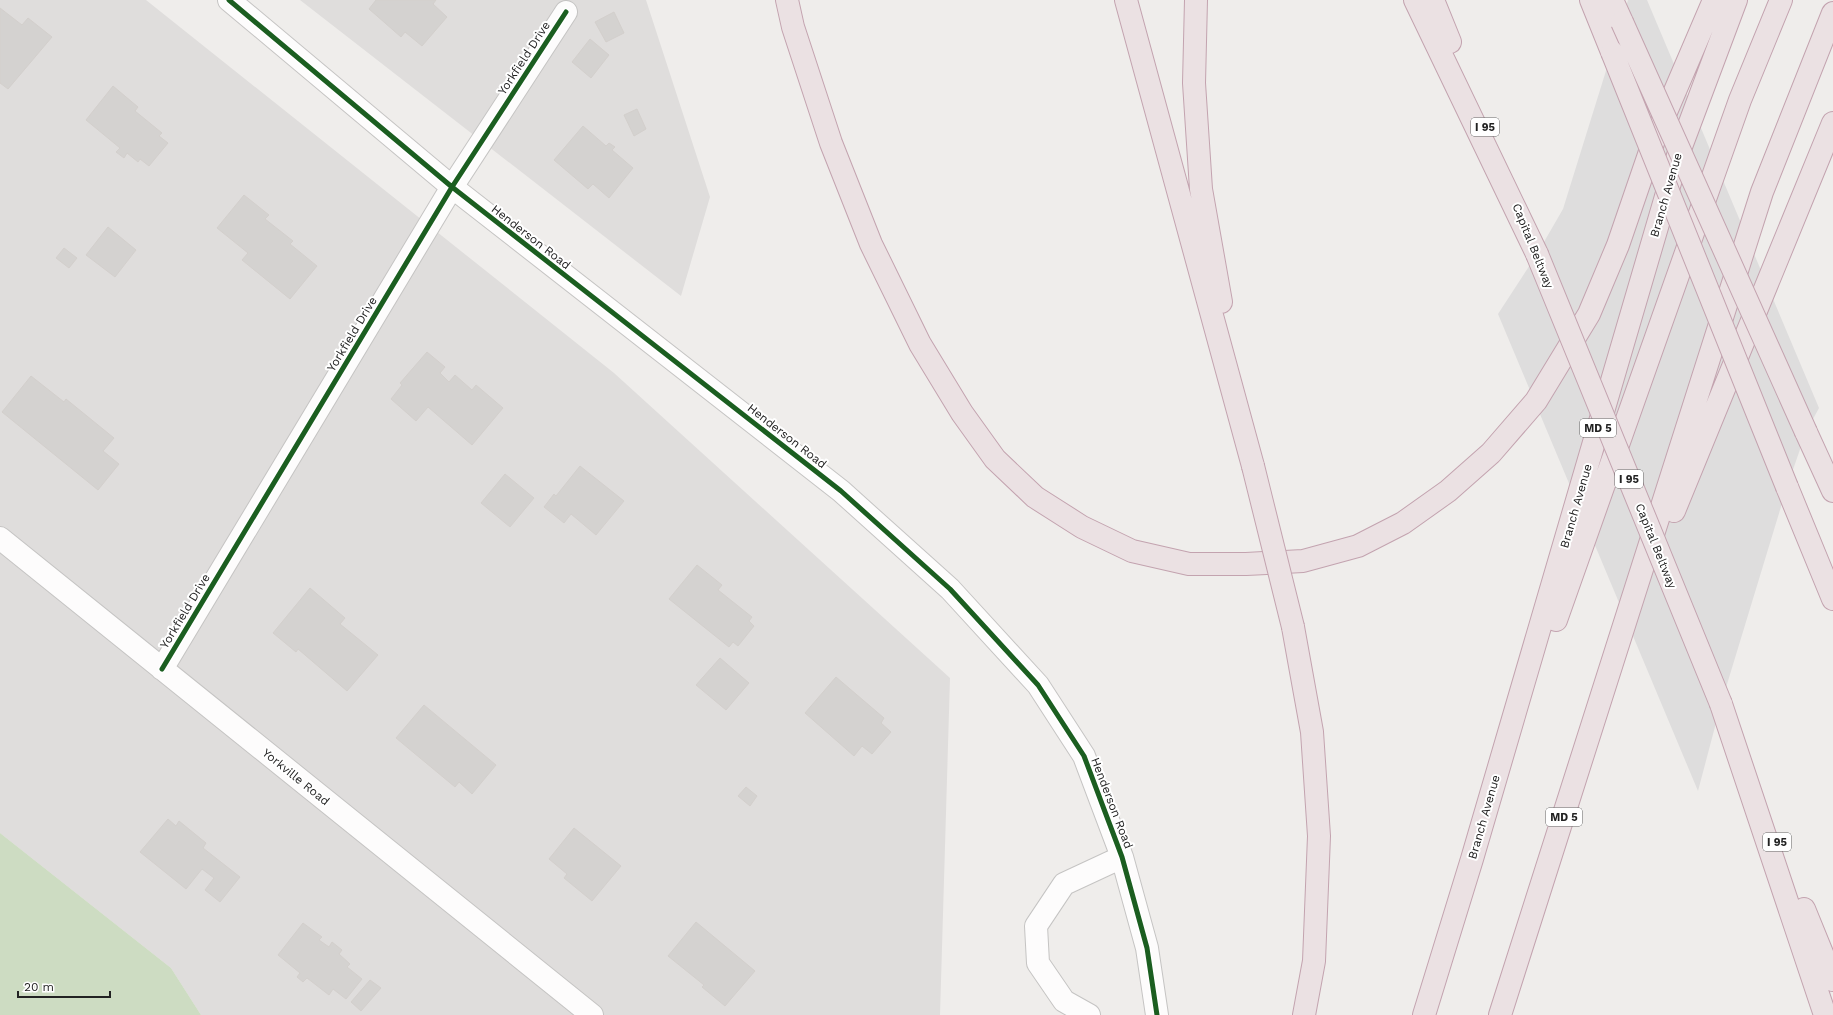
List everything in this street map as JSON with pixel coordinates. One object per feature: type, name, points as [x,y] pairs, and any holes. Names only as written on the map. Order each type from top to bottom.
[{"type":"highway","points":[[787,0],[793,27],[831,143],[871,244],[920,344],[962,413],[995,459],[1035,497],[1082,527],[1132,550],[1189,564],[1246,564],[1304,561],[1358,546],[1403,523],[1448,491],[1491,453],[1536,401],[1589,314],[1618,245],[1654,140],[1714,0]]},
{"type":"highway","points":[[1126,0],[1253,466],[1293,627],[1312,732],[1319,836],[1314,961],[1304,1015]]},
{"type":"highway","points":[[1196,0],[1194,83],[1201,189],[1215,272],[1253,466]]},
{"type":"highway","points":[[1415,0],[1537,254]]},
{"type":"highway","name":"Capital Beltway","points":[[1433,0],[1833,980]]},
{"type":"highway","points":[[1591,0],[1833,599]]},
{"type":"highway","points":[[1612,0],[1833,491]]},
{"type":"highway","name":"Branch Avenue","points":[[1424,1015],[1472,859],[1678,152],[1736,0]]},
{"type":"highway","points":[[1472,859],[1740,100],[1781,0]]},
{"type":"highway","name":"MD 5","points":[[1502,1015],[1512,976],[1615,657],[1762,192],[1833,13]]},
{"type":"highway","points":[[1615,657],[1833,124]]},
{"type":"highway","points":[[1721,704],[1825,1015]]},
{"type":"street","name":"Henderson Road","points":[[229,0],[452,187],[841,491],[950,590],[1038,685],[1084,756],[1122,857],[1147,948],[1156,1015]]},
{"type":"street","name":"Yorkfield Drive","points":[[162,669],[452,187],[566,12]]},
{"type":"street","name":"Yorkville Road","points":[[0,538],[592,1015]]},
{"type":"street","points":[[1089,1015],[1064,1001],[1038,963],[1036,926],[1064,884],[1122,857]]},
{"type":"shaded area","points":[[0,0],[146,0],[614,373],[950,678],[940,1015],[201,1015],[171,968],[0,833]]},
{"type":"shaded area","points":[[300,0],[646,0],[710,197],[681,296]]},
{"type":"green space","points":[[0,833],[171,968],[201,1015],[0,1015]]},
{"type":"pier","points":[[1628,0],[1647,0],[1819,408],[1806,432],[1787,487],[1721,704],[1698,791],[1498,314],[1537,254],[1563,209]]},
{"type":"building","points":[[376,0],[436,0],[433,4],[447,17],[422,46],[405,32],[401,37],[369,9]]},
{"type":"building","points":[[0,8],[22,25],[28,18],[52,37],[8,89],[0,83]]},
{"type":"building","points":[[614,12],[624,33],[606,42],[595,22]]},
{"type":"building","points":[[590,39],[609,55],[591,78],[572,62]]},
{"type":"building","points":[[113,86],[138,107],[135,111],[162,133],[159,136],[168,143],[149,166],[140,159],[138,162],[127,153],[124,158],[116,152],[120,148],[86,120]]},
{"type":"building","points":[[637,109],[646,129],[634,136],[624,115]]},
{"type":"building","points":[[583,126],[606,146],[609,143],[615,147],[612,150],[633,168],[609,198],[593,184],[588,189],[554,160]]},
{"type":"building","points":[[244,195],[269,215],[265,219],[293,241],[290,244],[317,266],[290,299],[242,260],[248,253],[217,228]]},
{"type":"building","points":[[108,227],[136,250],[115,277],[86,255]]},
{"type":"building","points":[[64,248],[77,258],[69,268],[56,258]]},
{"type":"building","points":[[427,352],[445,367],[440,373],[449,382],[455,375],[472,390],[476,385],[503,408],[472,445],[428,407],[416,421],[391,399],[402,385],[400,383]]},
{"type":"building","points":[[31,376],[64,402],[66,399],[114,438],[103,451],[119,464],[98,490],[2,412]]},
{"type":"building","points":[[580,466],[624,501],[596,535],[571,514],[564,523],[544,507],[554,494],[556,496]]},
{"type":"building","points":[[505,474],[534,498],[510,527],[481,503]]},
{"type":"building","points":[[697,565],[722,585],[718,590],[752,617],[749,621],[754,626],[738,646],[733,642],[729,647],[669,599]]},
{"type":"building","points":[[310,588],[345,618],[340,624],[378,655],[347,691],[298,649],[296,652],[273,633]]},
{"type":"building","points":[[720,658],[749,683],[726,710],[696,685]]},
{"type":"building","points":[[836,677],[884,718],[881,723],[891,732],[872,754],[862,746],[854,756],[805,713]]},
{"type":"building","points":[[424,705],[496,765],[472,794],[459,782],[455,787],[396,738]]},
{"type":"building","points":[[746,787],[757,796],[750,806],[738,796]]},
{"type":"building","points":[[168,819],[176,826],[179,821],[206,843],[203,848],[240,877],[220,902],[205,890],[214,878],[202,869],[186,889],[140,852]]},
{"type":"building","points":[[574,828],[621,866],[592,901],[564,878],[567,874],[549,859]]},
{"type":"building","points":[[696,922],[755,971],[725,1006],[702,987],[704,985],[668,956]]},
{"type":"building","points":[[303,923],[322,937],[319,940],[329,947],[332,942],[342,950],[339,954],[350,964],[347,967],[362,979],[346,999],[333,989],[329,995],[307,978],[303,982],[297,977],[300,973],[278,955]]},
{"type":"building","points":[[370,980],[381,988],[361,1011],[351,1002]]},
{"type":"cycle path","points":[[229,0],[452,187],[841,491],[950,589],[1038,685],[1084,756],[1122,857],[1147,948],[1157,1015]]},
{"type":"cycle path","points":[[162,669],[452,187],[566,12]]}]
